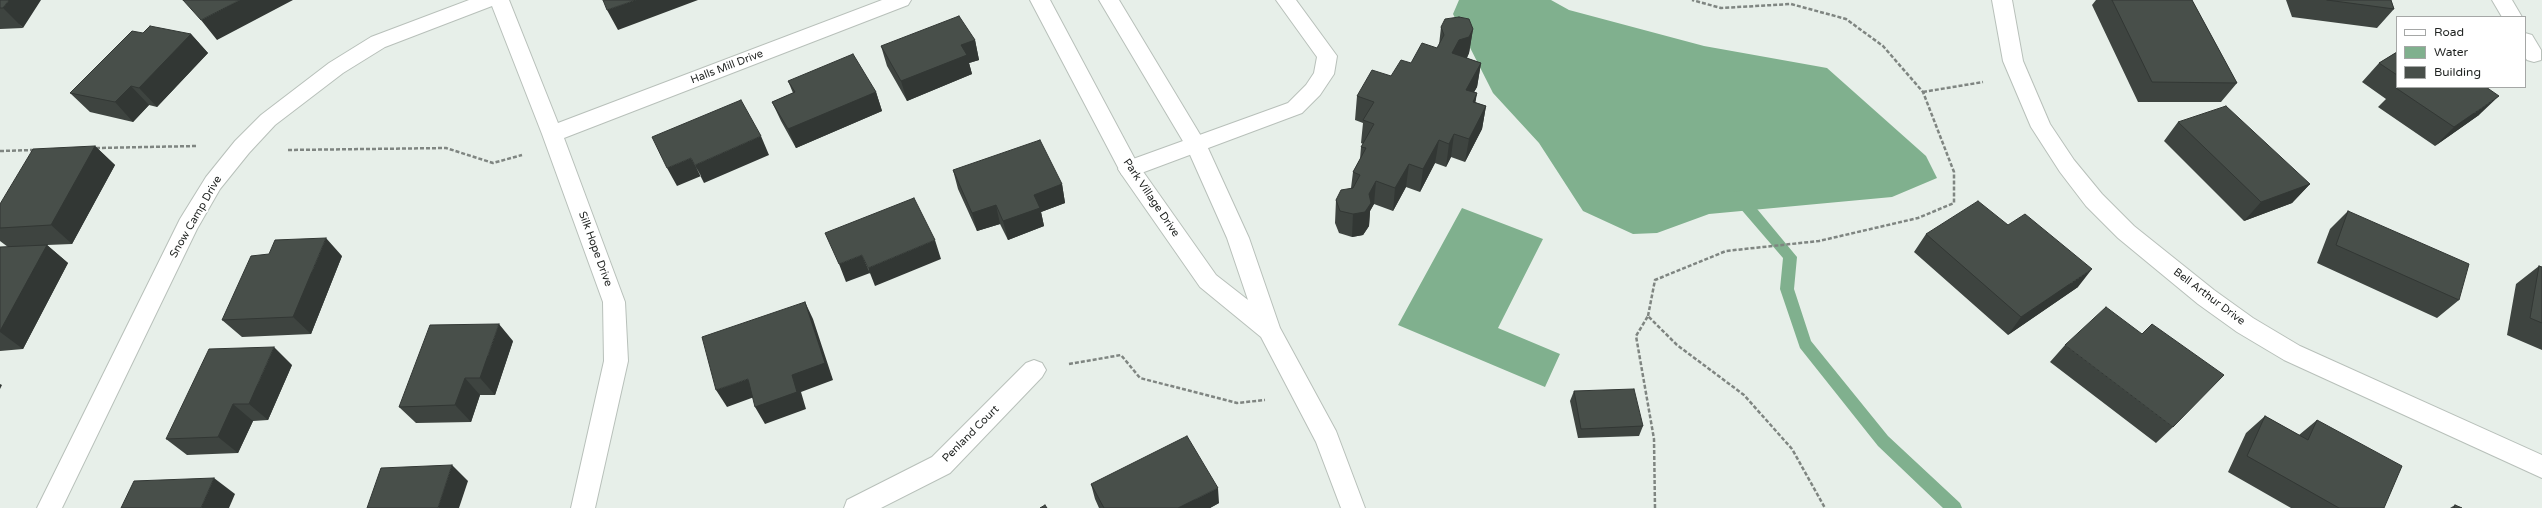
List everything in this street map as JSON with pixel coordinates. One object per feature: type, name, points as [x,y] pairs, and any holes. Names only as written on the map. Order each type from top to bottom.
[{"type":"street","name":"Snow Camp Drive","points":[[49,508],[188,225],[213,182],[242,147],[268,120],[336,68],[378,42],[488,0]]},
{"type":"street","name":"Silk Hope Drive","points":[[499,0],[552,134],[614,302],[616,361],[583,508]]},
{"type":"street","name":"Halls Mill Drive","points":[[552,134],[901,0]]},
{"type":"street","name":"Park Village Drive","points":[[1040,0],[1129,169],[1208,281],[1269,330]]},
{"type":"street","name":"Park Village Drive","points":[[1109,0],[1197,146],[1238,238],[1269,330],[1327,439],[1353,508]]},
{"type":"street","points":[[1129,169],[1197,146],[1295,108],[1313,90],[1324,74],[1326,56],[1286,0]]},
{"type":"street","name":"Bell Arthur Drive","points":[[2002,0],[2013,61],[2041,127],[2067,166],[2094,200],[2126,232],[2206,297],[2245,325],[2292,353],[2542,467]]},
{"type":"street","points":[[2502,0],[2511,16]]},
{"type":"street","name":"Penland Court","points":[[856,508],[941,465],[1034,370]]},
{"type":"path","points":[[1655,508],[1654,440],[1636,336],[1648,316],[1655,280],[1726,251],[1819,241],[1918,218],[1954,203],[1954,172],[1923,92],[1882,46],[1846,19],[1791,4],[1721,8],[1692,0]]},
{"type":"path","points":[[1923,92],[1996,79],[2020,78]]},
{"type":"path","points":[[306,151],[446,148],[493,163],[533,152],[552,134]]},
{"type":"path","points":[[88,149],[223,145],[242,147]]},
{"type":"path","points":[[0,151],[40,150]]},
{"type":"path","points":[[1648,316],[1677,345],[1744,395],[1792,449],[1825,508]]},
{"type":"path","points":[[1034,370],[1121,355],[1140,378],[1237,403],[1267,400],[1297,384]]},
{"type":"water","points":[[1459,0],[1551,0],[1569,10],[1704,46],[1827,68],[1926,156],[1937,178],[1892,197],[1709,214],[1657,233],[1633,234],[1583,211],[1539,143],[1493,93],[1453,14]]},
{"type":"water","points":[[1462,208],[1543,239],[1498,328],[1560,354],[1545,387],[1398,325]]},
{"type":"building","points":[[0,0],[9,0],[3,8],[0,8]]},
{"type":"building","points":[[183,0],[240,0],[201,20]]},
{"type":"building","points":[[603,0],[636,0],[607,10]]},
{"type":"building","points":[[2112,0],[2192,0],[2237,83],[2152,82]]},
{"type":"building","points":[[2327,0],[2391,0],[2394,9]]},
{"type":"building","points":[[959,16],[975,40],[961,45],[967,55],[901,81],[881,46]]},
{"type":"building","points":[[1459,17],[1469,19],[1473,29],[1469,37],[1459,40],[1452,53],[1481,63],[1466,90],[1477,93],[1473,102],[1486,106],[1469,139],[1454,134],[1449,144],[1439,140],[1423,169],[1409,164],[1395,188],[1376,181],[1369,194],[1371,203],[1365,212],[1353,214],[1340,211],[1336,200],[1341,190],[1353,188],[1360,175],[1353,172],[1366,148],[1361,147],[1374,124],[1363,120],[1374,102],[1357,96],[1372,70],[1391,76],[1401,60],[1411,63],[1422,43],[1437,48],[1444,35],[1441,27],[1445,19]]},
{"type":"building","points":[[150,26],[191,34],[139,88],[131,86],[115,102],[70,93],[132,31],[143,33]]},
{"type":"building","points":[[2396,53],[2396,74],[2379,63]]},
{"type":"building","points":[[853,54],[876,92],[788,129],[772,102],[795,92],[788,81]]},
{"type":"building","points":[[2396,88],[2487,88],[2499,96],[2454,127]]},
{"type":"building","points":[[741,100],[761,136],[695,165],[691,158],[667,168],[652,137]]},
{"type":"building","points":[[2226,106],[2310,184],[2261,202],[2178,122]]},
{"type":"building","points":[[1040,140],[1062,184],[1034,195],[1040,208],[1003,221],[996,205],[972,213],[953,170]]},
{"type":"building","points":[[95,146],[51,225],[0,228],[0,204],[33,149]]},
{"type":"building","points":[[914,198],[935,240],[868,268],[862,255],[839,264],[825,233]]},
{"type":"building","points":[[1978,201],[2008,225],[2025,214],[2092,269],[2021,317],[1926,234]]},
{"type":"building","points":[[2348,211],[2469,264],[2459,300],[2336,245]]},
{"type":"building","points":[[326,238],[293,317],[222,320],[251,256],[269,254],[275,240]]},
{"type":"building","points":[[47,245],[0,331],[0,247]]},
{"type":"building","points":[[2539,266],[2542,267],[2542,323],[2530,318]]},
{"type":"building","points":[[805,302],[825,363],[792,375],[797,392],[755,407],[748,379],[716,390],[702,337]]},
{"type":"building","points":[[2106,307],[2142,334],[2152,324],[2224,375],[2173,427],[2065,345]]},
{"type":"building","points":[[499,324],[480,378],[465,378],[455,405],[399,407],[430,325]]},
{"type":"building","points":[[274,347],[249,404],[233,404],[218,437],[166,439],[209,349]]},
{"type":"building","points":[[1634,389],[1643,426],[1581,429],[1574,391]]},
{"type":"building","points":[[2265,416],[2308,440],[2317,420],[2402,466],[2384,508],[2339,508],[2247,456]]},
{"type":"building","points":[[1187,436],[1218,488],[1178,508],[1104,508],[1091,484]]},
{"type":"building","points":[[452,465],[438,508],[367,508],[381,468]]},
{"type":"building","points":[[214,478],[201,508],[121,508],[134,481]]},
{"type":"building","points":[[1045,505],[1047,508],[1040,508]]},
{"type":"building","points":[[2455,505],[2462,508],[2454,508]]},
{"type":"waterway","points":[[1738,196],[1790,257],[1787,289],[1805,344],[1883,441],[1954,508]]}]
